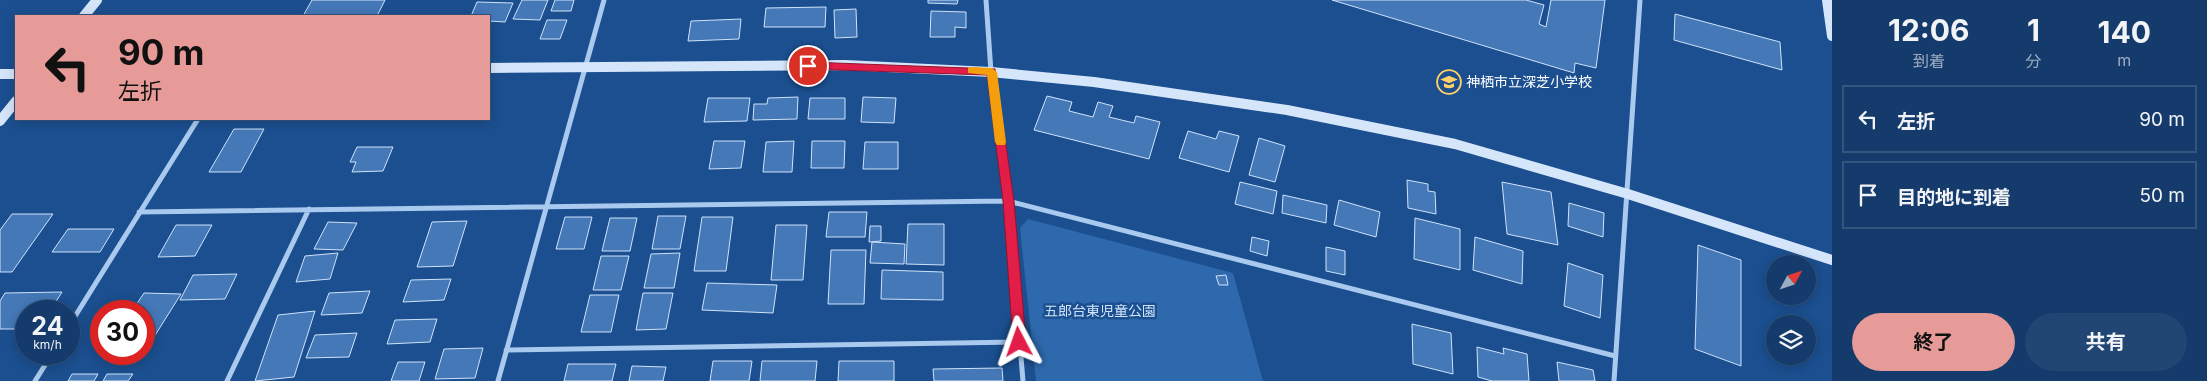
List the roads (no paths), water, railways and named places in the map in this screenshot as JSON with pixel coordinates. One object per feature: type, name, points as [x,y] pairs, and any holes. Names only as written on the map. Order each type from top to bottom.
[{"type":"street","points":[[85,15],[97,0]]},
{"type":"street","points":[[498,381],[604,0]]},
{"type":"street","points":[[986,0],[992,72],[1008,201],[1023,381]]},
{"type":"street","points":[[1614,381],[1640,0]]},
{"type":"street","points":[[1827,0],[1832,36]]},
{"type":"street","points":[[490,68],[845,65],[992,72],[1094,82],[1287,110],[1455,144],[1628,194],[1832,260]]},
{"type":"street","points":[[0,74],[15,74]]},
{"type":"street","points":[[0,121],[15,102]]},
{"type":"street","points":[[80,308],[197,120]]},
{"type":"street","points":[[139,212],[1008,201],[1615,356]]},
{"type":"street","points":[[227,381],[309,209]]},
{"type":"street","points":[[506,350],[1019,342]]},
{"type":"street","points":[[35,381],[45,365]]},
{"type":"place","name":"神栖市立深芝小学校","points":[[1449,82]]},
{"type":"park label","name":"五郎台東児童公園","points":[[1100,311]]}]
